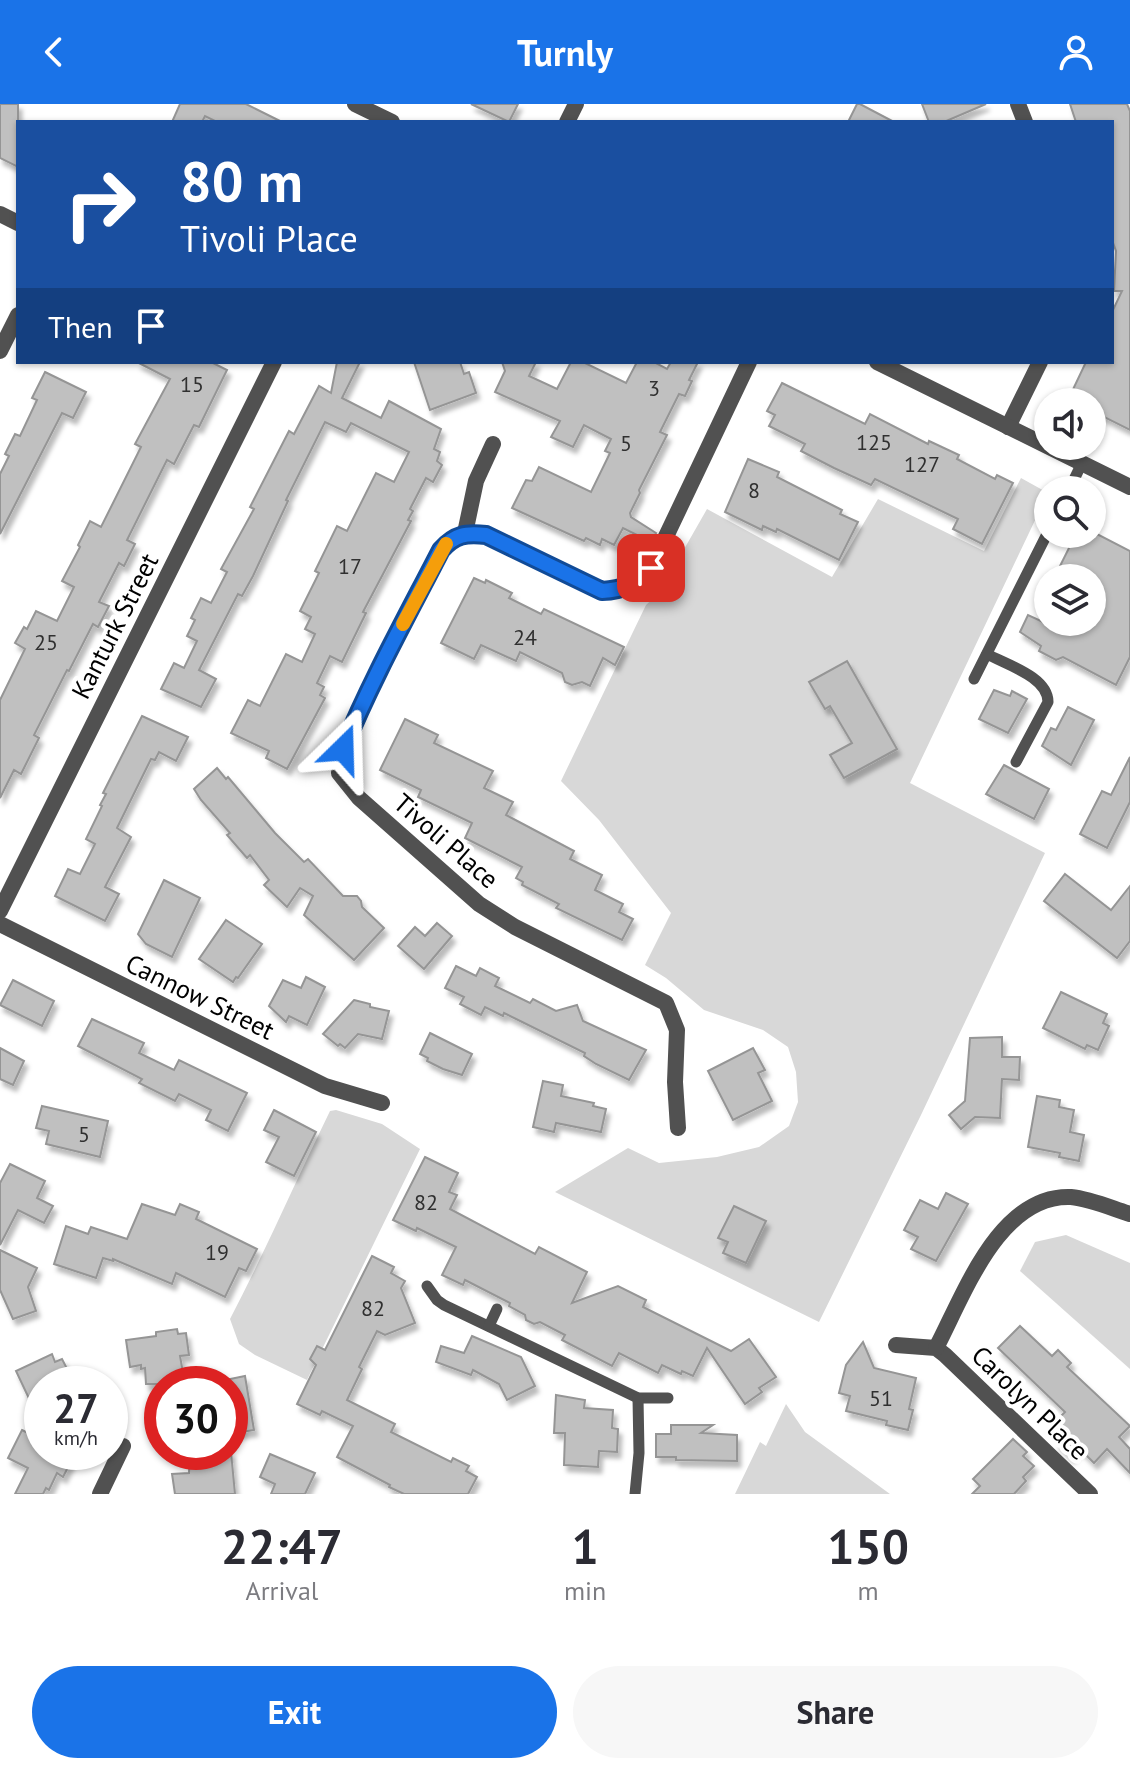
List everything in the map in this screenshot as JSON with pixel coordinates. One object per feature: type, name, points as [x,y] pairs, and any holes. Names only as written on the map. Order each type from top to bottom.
[{"type":"street","points":[[355,104],[388,120]]},
{"type":"street","points":[[0,351],[16,319]]},
{"type":"street","name":"Kanturk Street","points":[[0,911],[273,364]]},
{"type":"street","points":[[493,444],[470,498],[465,533],[486,535],[602,591],[620,590],[636,584],[651,568],[748,364]]},
{"type":"street","points":[[881,364],[1130,487]]},
{"type":"street","points":[[1008,427],[1039,364]]},
{"type":"street","name":"Tivoli Place","points":[[465,533],[451,538],[441,550],[361,705],[343,749],[339,773],[359,798],[479,904],[515,927],[666,1003],[677,1030],[675,1082],[678,1128]]},
{"type":"street","name":"Cannow Street","points":[[0,924],[325,1086],[382,1103]]},
{"type":"street","name":"Carolyn Place","points":[[936,1348],[989,1248],[1008,1223],[1031,1206],[1067,1197],[1084,1199],[1130,1214]]},
{"type":"street","name":"Carolyn Place","points":[[896,1345],[936,1348],[1090,1494]]},
{"type":"street","points":[[100,1494],[112,1470]]},
{"type":"lane","points":[[1076,476],[1082,463]]},
{"type":"lane","points":[[974,679],[1040,548]]},
{"type":"lane","points":[[987,654],[1038,682],[1048,694],[1048,702],[1016,762]]},
{"type":"lane","points":[[427,1286],[444,1305],[638,1398],[668,1398]]},
{"type":"lane","points":[[489,1326],[497,1309]]},
{"type":"lane","points":[[635,1494],[639,1453],[638,1398]]},
{"type":"shaded area","points":[[1021,478],[1034,485],[1034,522],[910,783],[1045,853],[819,1322],[555,1192],[628,1148],[659,1163],[717,1157],[759,1147],[789,1126],[798,1102],[796,1072],[788,1047],[763,1030],[704,1010],[645,965],[671,913],[599,820],[561,781],[646,605],[659,593],[707,509],[832,577],[878,499],[984,551]]},
{"type":"shaded area","points":[[336,1110],[382,1124],[420,1149],[307,1380],[239,1344],[230,1319],[330,1111]]},
{"type":"shaded area","points":[[1066,1235],[1130,1263],[1130,1369],[1020,1271],[1035,1242]]},
{"type":"shaded area","points":[[786,1404],[805,1432],[890,1494],[735,1494],[760,1442],[766,1446]]},
{"type":"building","points":[[0,104],[18,104],[16,166],[0,158]]},
{"type":"building","points":[[180,104],[246,104],[278,120],[213,120],[205,116],[203,120],[173,120]]},
{"type":"building","points":[[471,104],[518,104],[510,120]]},
{"type":"building","points":[[857,104],[860,104],[890,120],[849,120]]},
{"type":"building","points":[[922,104],[986,104],[949,120],[928,120]]},
{"type":"building","points":[[1070,104],[1127,104],[1130,111],[1130,430],[1106,418],[1106,388],[1074,388],[1085,364],[1114,364],[1114,308],[1122,291],[1114,291],[1114,120],[1075,120]]},
{"type":"building","points":[[141,364],[215,364],[227,370],[199,427],[194,425],[174,464],[167,460],[127,540],[135,544],[124,566],[119,563],[99,602],[109,606],[98,627],[93,624],[67,670],[34,735],[39,738],[21,774],[14,770],[0,798],[0,700],[25,649],[15,643],[36,611],[57,621],[74,587],[62,581],[80,547],[78,545],[90,521],[101,527],[141,447],[135,444],[170,379]]},
{"type":"building","points":[[337,364],[359,364],[342,398],[381,418],[389,401],[441,429],[434,449],[440,452],[437,461],[442,465],[433,482],[426,478],[410,509],[413,511],[408,520],[411,521],[363,612],[366,613],[342,662],[330,656],[317,683],[324,687],[320,695],[325,698],[287,769],[266,758],[269,751],[231,733],[248,700],[260,706],[286,654],[302,662],[315,634],[305,629],[311,617],[300,611],[337,526],[347,531],[376,473],[394,482],[409,452],[351,423],[346,432],[325,422],[253,576],[242,596],[238,594],[199,670],[216,679],[201,707],[161,689],[174,663],[184,668],[197,641],[187,636],[195,620],[191,618],[201,598],[211,603],[227,572],[221,569],[254,509],[250,507],[289,431],[294,434],[319,386],[331,393]]},
{"type":"building","points":[[415,364],[461,364],[464,374],[469,372],[476,393],[430,410]]},
{"type":"building","points":[[503,364],[535,364],[529,376],[557,389],[570,364],[587,364],[626,383],[636,364],[658,364],[667,369],[670,364],[697,364],[685,396],[679,394],[660,432],[667,435],[630,513],[631,517],[656,533],[651,542],[623,528],[614,545],[602,539],[600,545],[586,538],[584,541],[512,508],[526,480],[532,481],[539,467],[591,492],[610,453],[605,451],[611,439],[584,425],[573,447],[551,437],[560,421],[495,392],[505,371]]},
{"type":"building","points":[[45,372],[86,392],[73,418],[62,413],[0,534],[0,474],[9,456],[5,454],[15,434],[20,436],[37,400],[32,398]]},
{"type":"building","points":[[782,383],[865,424],[870,414],[928,444],[929,441],[959,455],[957,459],[995,479],[997,475],[1013,483],[982,544],[953,529],[958,519],[875,479],[871,485],[834,468],[801,451],[805,444],[769,426],[775,415],[767,411]]},
{"type":"building","points":[[748,459],[779,472],[777,477],[842,510],[840,514],[858,522],[839,560],[777,529],[776,532],[763,526],[762,530],[725,512]]},
{"type":"building","points":[[1106,539],[1130,551],[1130,657],[1116,685],[1063,657],[1056,660],[1039,651],[1041,646],[1020,632],[1028,615],[1034,618],[1034,636],[1106,636],[1106,564],[1061,564],[1069,548],[1106,548]]},
{"type":"building","points":[[474,578],[485,583],[486,580],[512,593],[509,598],[541,614],[544,609],[624,647],[615,665],[603,658],[590,686],[582,682],[572,685],[565,682],[562,673],[520,652],[516,661],[481,645],[474,659],[441,643]]},
{"type":"building","points":[[847,661],[897,749],[844,778],[830,755],[852,743],[830,706],[825,709],[809,682]]},
{"type":"building","points":[[994,690],[1010,696],[1012,691],[1027,699],[1008,733],[979,719]]},
{"type":"building","points":[[1068,707],[1094,720],[1071,765],[1042,746],[1051,728],[1056,730]]},
{"type":"building","points":[[142,716],[188,737],[176,761],[159,752],[155,760],[151,759],[117,828],[131,837],[105,887],[119,894],[105,921],[55,896],[68,869],[80,874],[95,844],[86,839],[102,806],[106,794],[103,793]]},
{"type":"building","points":[[405,719],[438,735],[434,743],[493,771],[484,788],[513,802],[506,815],[574,851],[570,859],[602,875],[595,890],[623,904],[619,912],[633,919],[622,940],[556,908],[559,904],[522,885],[523,882],[516,878],[522,867],[465,838],[472,823],[418,797],[421,790],[380,770]]},
{"type":"building","points":[[1130,757],[1130,802],[1107,848],[1080,834],[1102,791],[1111,795]]},
{"type":"building","points":[[1004,765],[1049,789],[1034,819],[986,794]]},
{"type":"building","points":[[217,768],[304,862],[308,859],[343,896],[357,896],[362,907],[384,928],[354,960],[304,915],[313,896],[300,888],[287,907],[264,885],[269,880],[250,855],[247,858],[227,835],[230,833],[201,800],[194,789]]},
{"type":"building","points":[[1065,874],[1111,910],[1130,886],[1130,941],[1117,958],[1044,901]]},
{"type":"building","points":[[164,880],[200,898],[172,957],[146,944],[138,934]]},
{"type":"building","points":[[226,920],[262,944],[233,982],[199,959]]},
{"type":"building","points":[[437,923],[452,936],[424,969],[398,946],[415,927],[425,936]]},
{"type":"building","points":[[456,966],[476,976],[480,968],[499,978],[495,986],[530,1003],[533,999],[556,1011],[577,1005],[583,1021],[646,1050],[629,1080],[596,1064],[584,1056],[585,1053],[504,1013],[503,1016],[485,1007],[481,1015],[460,1004],[464,997],[445,988]]},
{"type":"building","points":[[306,977],[325,987],[307,1025],[289,1016],[286,1022],[269,1006],[283,980],[301,988]]},
{"type":"building","points":[[13,980],[54,1001],[42,1026],[0,1005]]},
{"type":"building","points":[[1061,992],[1107,1014],[1103,1023],[1109,1026],[1098,1050],[1087,1045],[1085,1049],[1043,1028]]},
{"type":"building","points":[[354,1000],[389,1011],[382,1039],[358,1034],[345,1048],[323,1034]]},
{"type":"building","points":[[92,1019],[144,1043],[139,1053],[174,1070],[179,1060],[247,1093],[228,1131],[206,1120],[211,1110],[179,1094],[175,1101],[139,1083],[142,1079],[78,1046]]},
{"type":"building","points":[[430,1033],[472,1054],[462,1075],[427,1061],[428,1058],[420,1054]]},
{"type":"building","points":[[1002,1037],[1002,1057],[1020,1057],[1019,1080],[1002,1079],[1000,1118],[975,1117],[961,1129],[949,1115],[965,1101],[970,1038]]},
{"type":"building","points":[[0,1048],[24,1061],[13,1085],[0,1079]]},
{"type":"building","points":[[753,1048],[765,1070],[758,1073],[772,1101],[733,1120],[708,1071]]},
{"type":"building","points":[[543,1081],[563,1085],[561,1096],[594,1103],[593,1106],[606,1109],[601,1132],[556,1123],[554,1132],[533,1127]]},
{"type":"building","points":[[1037,1096],[1060,1100],[1059,1107],[1074,1110],[1070,1132],[1084,1135],[1079,1161],[1059,1157],[1060,1153],[1028,1147]]},
{"type":"building","points":[[42,1106],[108,1121],[100,1157],[46,1144],[49,1131],[36,1128]]},
{"type":"building","points":[[274,1110],[316,1132],[294,1176],[266,1162],[279,1137],[264,1130]]},
{"type":"building","points":[[425,1157],[458,1173],[449,1192],[457,1195],[450,1209],[535,1254],[539,1247],[587,1272],[572,1303],[618,1286],[646,1300],[643,1307],[731,1351],[749,1339],[776,1377],[759,1388],[762,1392],[745,1404],[707,1348],[693,1376],[662,1365],[658,1373],[619,1353],[612,1366],[562,1340],[565,1335],[540,1322],[534,1324],[526,1320],[525,1315],[509,1306],[510,1303],[465,1280],[463,1285],[442,1275],[456,1247],[393,1220]]},
{"type":"building","points":[[10,1164],[45,1181],[37,1198],[53,1206],[44,1223],[18,1210],[0,1245],[0,1183]]},
{"type":"building","points":[[946,1193],[968,1204],[936,1261],[911,1249],[918,1237],[904,1230],[920,1200],[938,1209]]},
{"type":"building","points":[[142,1204],[175,1215],[180,1204],[199,1212],[196,1219],[257,1249],[246,1271],[239,1268],[225,1297],[176,1273],[172,1284],[113,1259],[103,1258],[96,1278],[54,1264],[66,1226],[88,1234],[91,1227],[127,1239]]},
{"type":"building","points":[[734,1206],[766,1221],[746,1263],[723,1253],[728,1242],[718,1238]]},
{"type":"building","points":[[0,1250],[37,1268],[28,1287],[36,1311],[13,1319],[0,1290]]},
{"type":"building","points":[[372,1256],[394,1267],[391,1273],[405,1281],[401,1288],[415,1323],[385,1335],[377,1331],[347,1400],[395,1424],[391,1432],[451,1462],[453,1458],[469,1466],[466,1471],[477,1477],[468,1494],[404,1494],[389,1487],[337,1457],[353,1426],[322,1411],[320,1415],[297,1404],[316,1365],[310,1359],[317,1346],[325,1350]]},
{"type":"building","points":[[1020,1326],[1052,1356],[1058,1350],[1071,1363],[1067,1367],[1130,1426],[1119,1437],[1130,1449],[1130,1473],[1107,1449],[1094,1463],[1079,1448],[1071,1457],[1056,1443],[1065,1435],[1053,1424],[1065,1412],[998,1348]]},
{"type":"building","points":[[177,1329],[178,1334],[186,1333],[189,1355],[180,1356],[182,1366],[130,1367],[126,1340],[156,1336],[156,1332]]},
{"type":"building","points":[[472,1336],[521,1357],[535,1386],[507,1400],[499,1384],[473,1370],[471,1375],[436,1362],[441,1346],[464,1353]]},
{"type":"building","points":[[863,1342],[874,1368],[916,1378],[908,1430],[886,1425],[887,1421],[846,1411],[850,1396],[839,1393],[846,1365]]},
{"type":"building","points":[[52,1354],[55,1362],[62,1359],[66,1366],[27,1366]]},
{"type":"building","points":[[24,1367],[24,1388],[16,1371]]},
{"type":"building","points":[[248,1394],[254,1430],[248,1431]]},
{"type":"building","points":[[556,1395],[585,1400],[584,1408],[613,1410],[612,1428],[618,1429],[617,1452],[599,1451],[598,1467],[564,1465],[565,1433],[554,1433]]},
{"type":"building","points":[[671,1425],[713,1425],[701,1433],[737,1435],[737,1461],[656,1457],[656,1434],[671,1434]]},
{"type":"building","points":[[22,1430],[24,1431],[24,1466],[8,1458]]},
{"type":"building","points":[[1013,1439],[1027,1452],[1023,1456],[1034,1466],[1023,1477],[1026,1481],[1014,1494],[972,1494],[980,1486],[973,1479]]},
{"type":"building","points":[[270,1454],[315,1473],[305,1494],[271,1494],[275,1484],[260,1477]]},
{"type":"building","points":[[27,1470],[67,1470],[63,1477],[57,1473],[49,1490],[46,1488],[43,1494],[15,1494]]},
{"type":"building","points":[[189,1470],[233,1470],[235,1494],[175,1494],[172,1474],[189,1473]]},
{"type":"slow traffic","points":[[403,624],[446,544]]},
{"type":"route","points":[[343,749],[361,705],[441,550],[451,538],[465,533],[486,535],[602,591],[620,590],[636,584],[651,568]]}]
